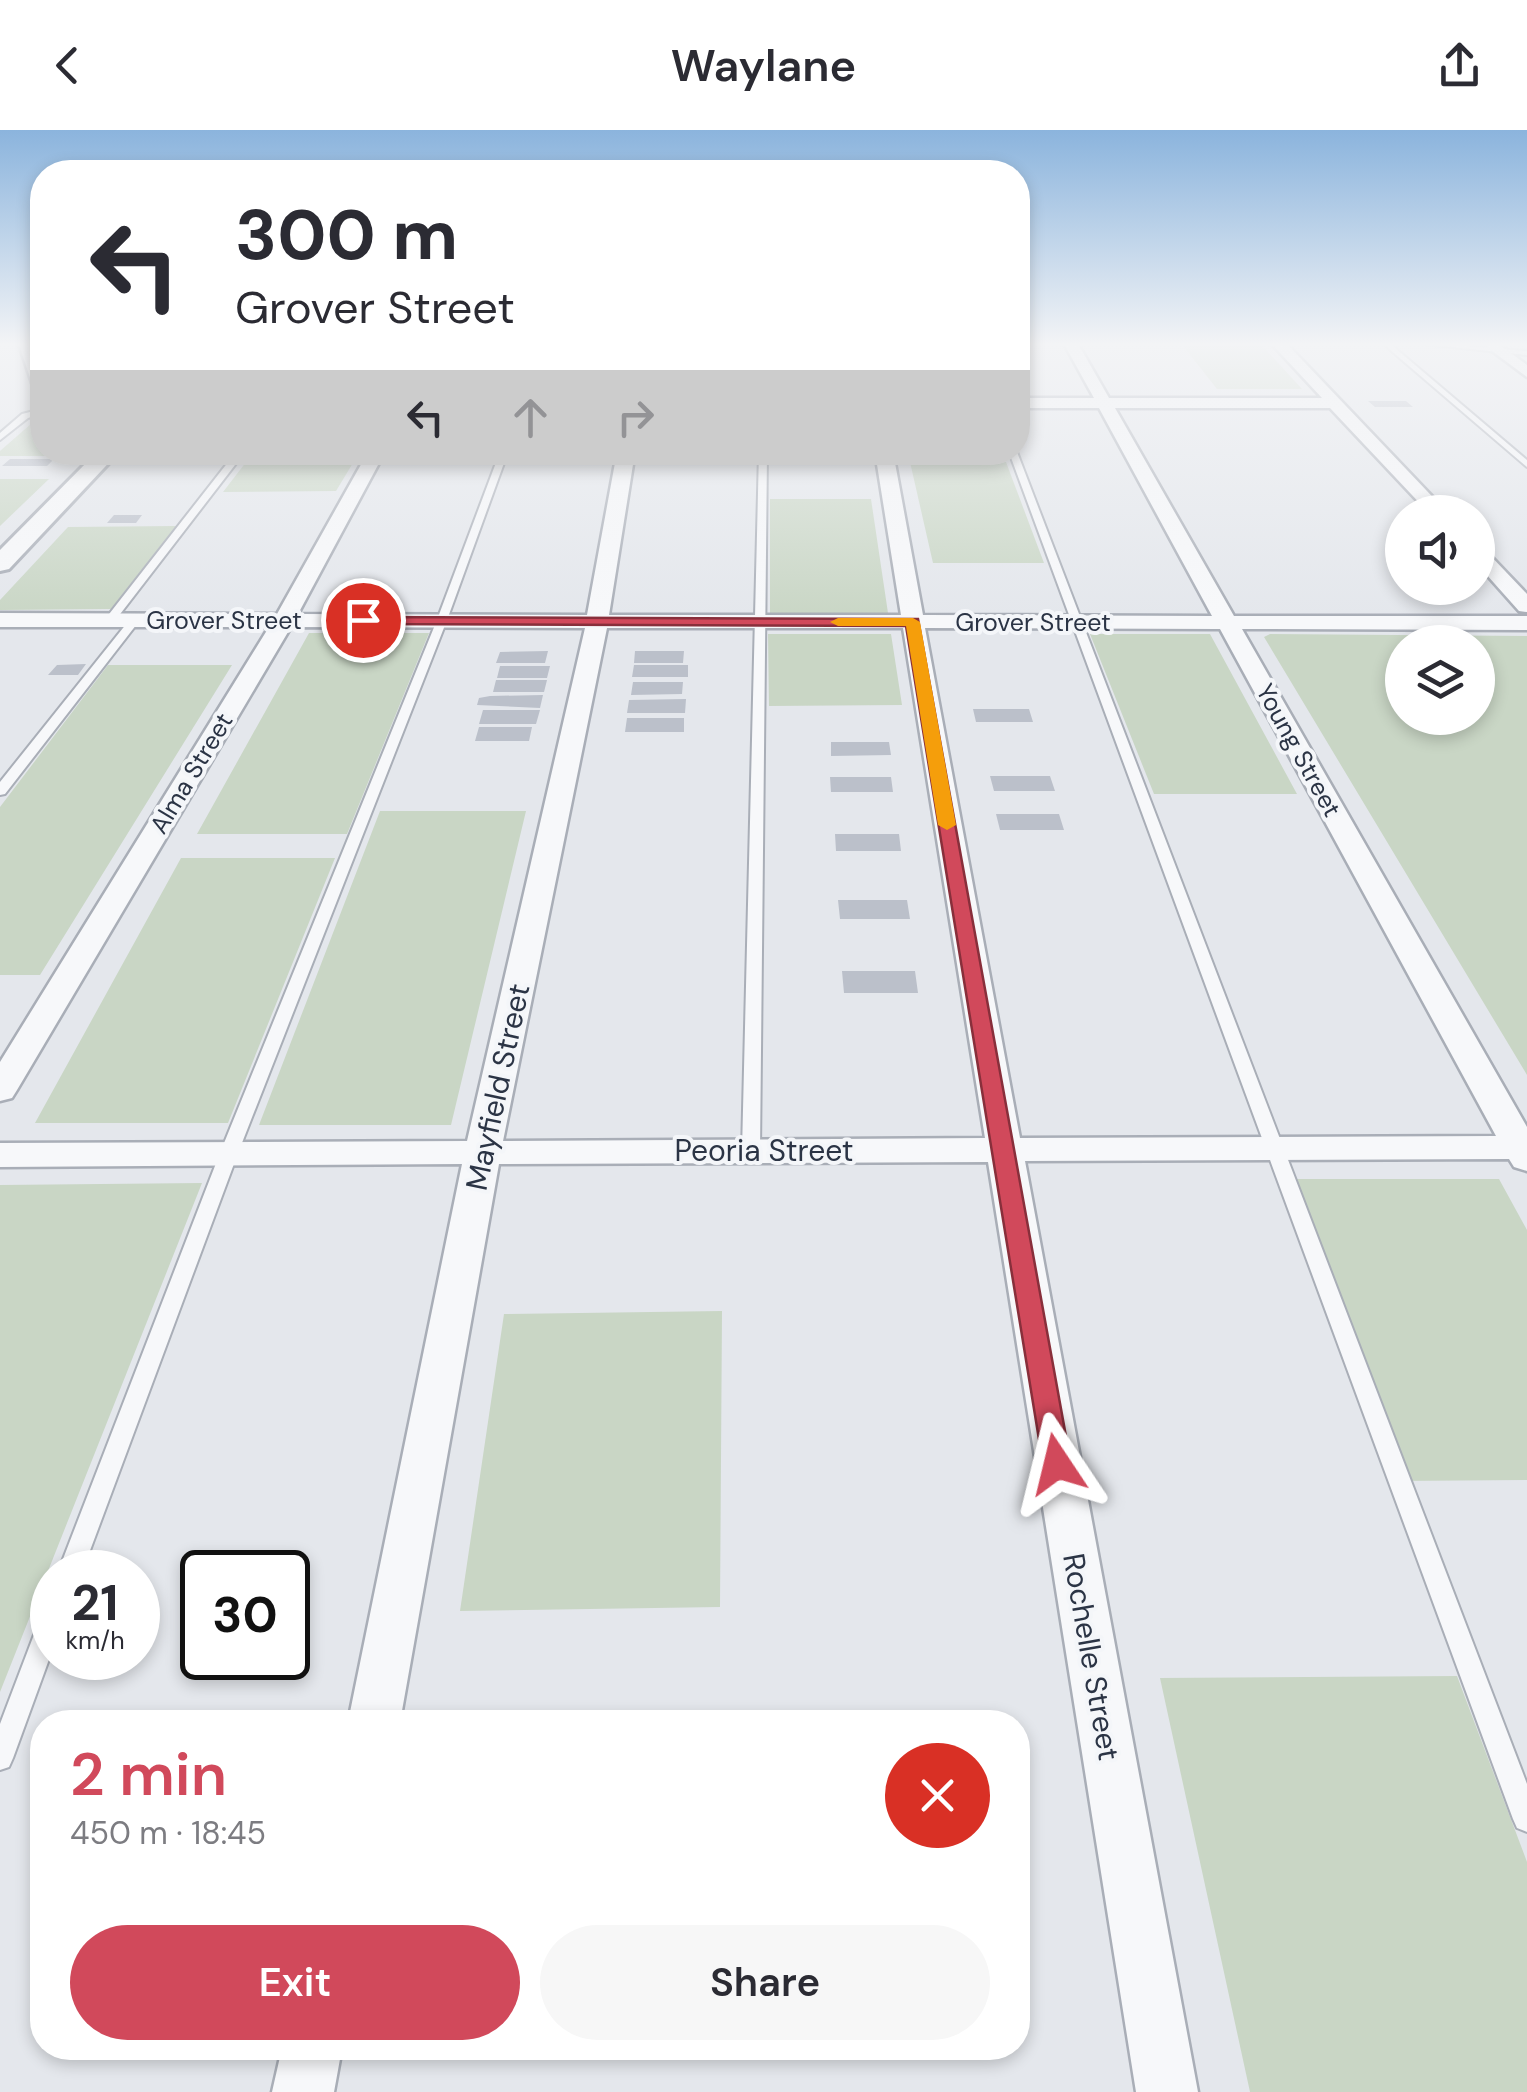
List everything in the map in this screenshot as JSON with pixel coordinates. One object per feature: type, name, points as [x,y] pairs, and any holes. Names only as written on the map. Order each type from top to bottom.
[{"type":"street","name":"Young Street","points":[[1122,434],[1525,1151]]},
{"type":"street","points":[[1362,434],[1422,495]]},
{"type":"street","points":[[0,564],[96,465]]},
{"type":"street","name":"Alma Street","points":[[0,1090],[284,620],[370,465]]},
{"type":"street","name":"Mayfield Street","points":[[376,1710],[483,1152],[598,621],[624,465]]},
{"type":"street","name":"Rochelle Street","points":[[886,465],[1167,2092]]},
{"type":"street","points":[[1495,572],[1527,606]]},
{"type":"street","name":"Grover Street","points":[[0,620],[1527,622]]},
{"type":"street","name":"Peoria Street","points":[[0,1155],[1273,1148],[1525,1151]]},
{"type":"street","points":[[303,2092],[310,2060]]},
{"type":"lane","points":[[1491,434],[1527,464]]},
{"type":"lane","points":[[110,620],[231,465]]},
{"type":"lane","points":[[78,1550],[499,465]]},
{"type":"lane","points":[[751,1151],[763,465]]},
{"type":"lane","points":[[1019,465],[1527,1819]]},
{"type":"lane","points":[[0,791],[135,620]]},
{"type":"lane","points":[[0,1758],[30,1678]]},
{"type":"green space","points":[[20,434],[30,434],[30,456],[0,456],[0,451]]},
{"type":"green space","points":[[243,465],[352,465],[336,491],[223,492]]},
{"type":"green space","points":[[911,465],[1007,465],[1044,563],[933,563]]},
{"type":"green space","points":[[0,479],[49,479],[0,526]]},
{"type":"green space","points":[[770,499],[871,499],[888,613],[770,613]]},
{"type":"green space","points":[[176,526],[111,609],[0,610],[0,600],[68,527]]},
{"type":"green space","points":[[309,633],[429,633],[347,834],[197,834]]},
{"type":"green space","points":[[768,634],[891,634],[902,705],[769,706]]},
{"type":"green space","points":[[1090,634],[1210,634],[1297,794],[1154,794]]},
{"type":"green space","points":[[1385,635],[1385,735],[1495,735],[1495,636],[1527,636],[1527,1075],[1264,637]]},
{"type":"green space","points":[[108,665],[232,665],[40,975],[0,975],[0,807]]},
{"type":"green space","points":[[380,811],[526,811],[451,1125],[259,1125]]},
{"type":"green space","points":[[181,858],[335,858],[228,1123],[35,1123]]},
{"type":"green space","points":[[1281,1179],[1499,1179],[1527,1230],[1527,1480],[1397,1481]]},
{"type":"green space","points":[[202,1183],[56,1550],[30,1550],[30,1616],[0,1692],[0,1185]]},
{"type":"green space","points":[[722,1311],[720,1607],[460,1611],[504,1314]]},
{"type":"green space","points":[[1457,1676],[1527,1862],[1527,2092],[1250,2092],[1160,1678]]},
{"type":"building","points":[[10,459],[30,459],[30,465],[48,465],[47,466],[2,466]]},
{"type":"building","points":[[114,515],[142,515],[136,523],[107,523]]},
{"type":"building","points":[[548,651],[545,663],[496,663],[500,652]]},
{"type":"building","points":[[635,651],[684,651],[683,663],[634,663]]},
{"type":"building","points":[[86,664],[78,675],[48,675],[57,665]]},
{"type":"building","points":[[634,665],[688,665],[688,677],[632,677]]},
{"type":"building","points":[[500,666],[550,666],[547,678],[497,678]]},
{"type":"building","points":[[496,680],[547,680],[544,692],[493,692]]},
{"type":"building","points":[[633,682],[683,682],[682,694],[631,695]]},
{"type":"building","points":[[543,695],[540,708],[477,705],[479,698],[490,696]]},
{"type":"building","points":[[686,699],[685,713],[627,713],[629,700]]},
{"type":"building","points":[[973,709],[1029,709],[1033,722],[976,722]]},
{"type":"building","points":[[483,710],[540,710],[536,724],[479,724]]},
{"type":"building","points":[[627,718],[684,718],[684,732],[625,732]]},
{"type":"building","points":[[479,727],[532,727],[529,741],[475,741]]},
{"type":"building","points":[[831,742],[889,742],[891,755],[831,756]]},
{"type":"building","points":[[990,776],[1050,776],[1055,791],[994,791]]},
{"type":"building","points":[[830,777],[891,777],[893,792],[831,792]]},
{"type":"building","points":[[996,814],[1059,814],[1064,830],[1000,830]]},
{"type":"building","points":[[835,834],[899,834],[901,851],[836,851]]},
{"type":"building","points":[[838,900],[907,900],[910,919],[840,919]]},
{"type":"building","points":[[842,971],[915,971],[918,993],[844,993]]},
{"type":"slow traffic","points":[[838,622],[913,622],[947,825]]},
{"type":"route","points":[[363,620],[913,622],[1057,1464]]}]
